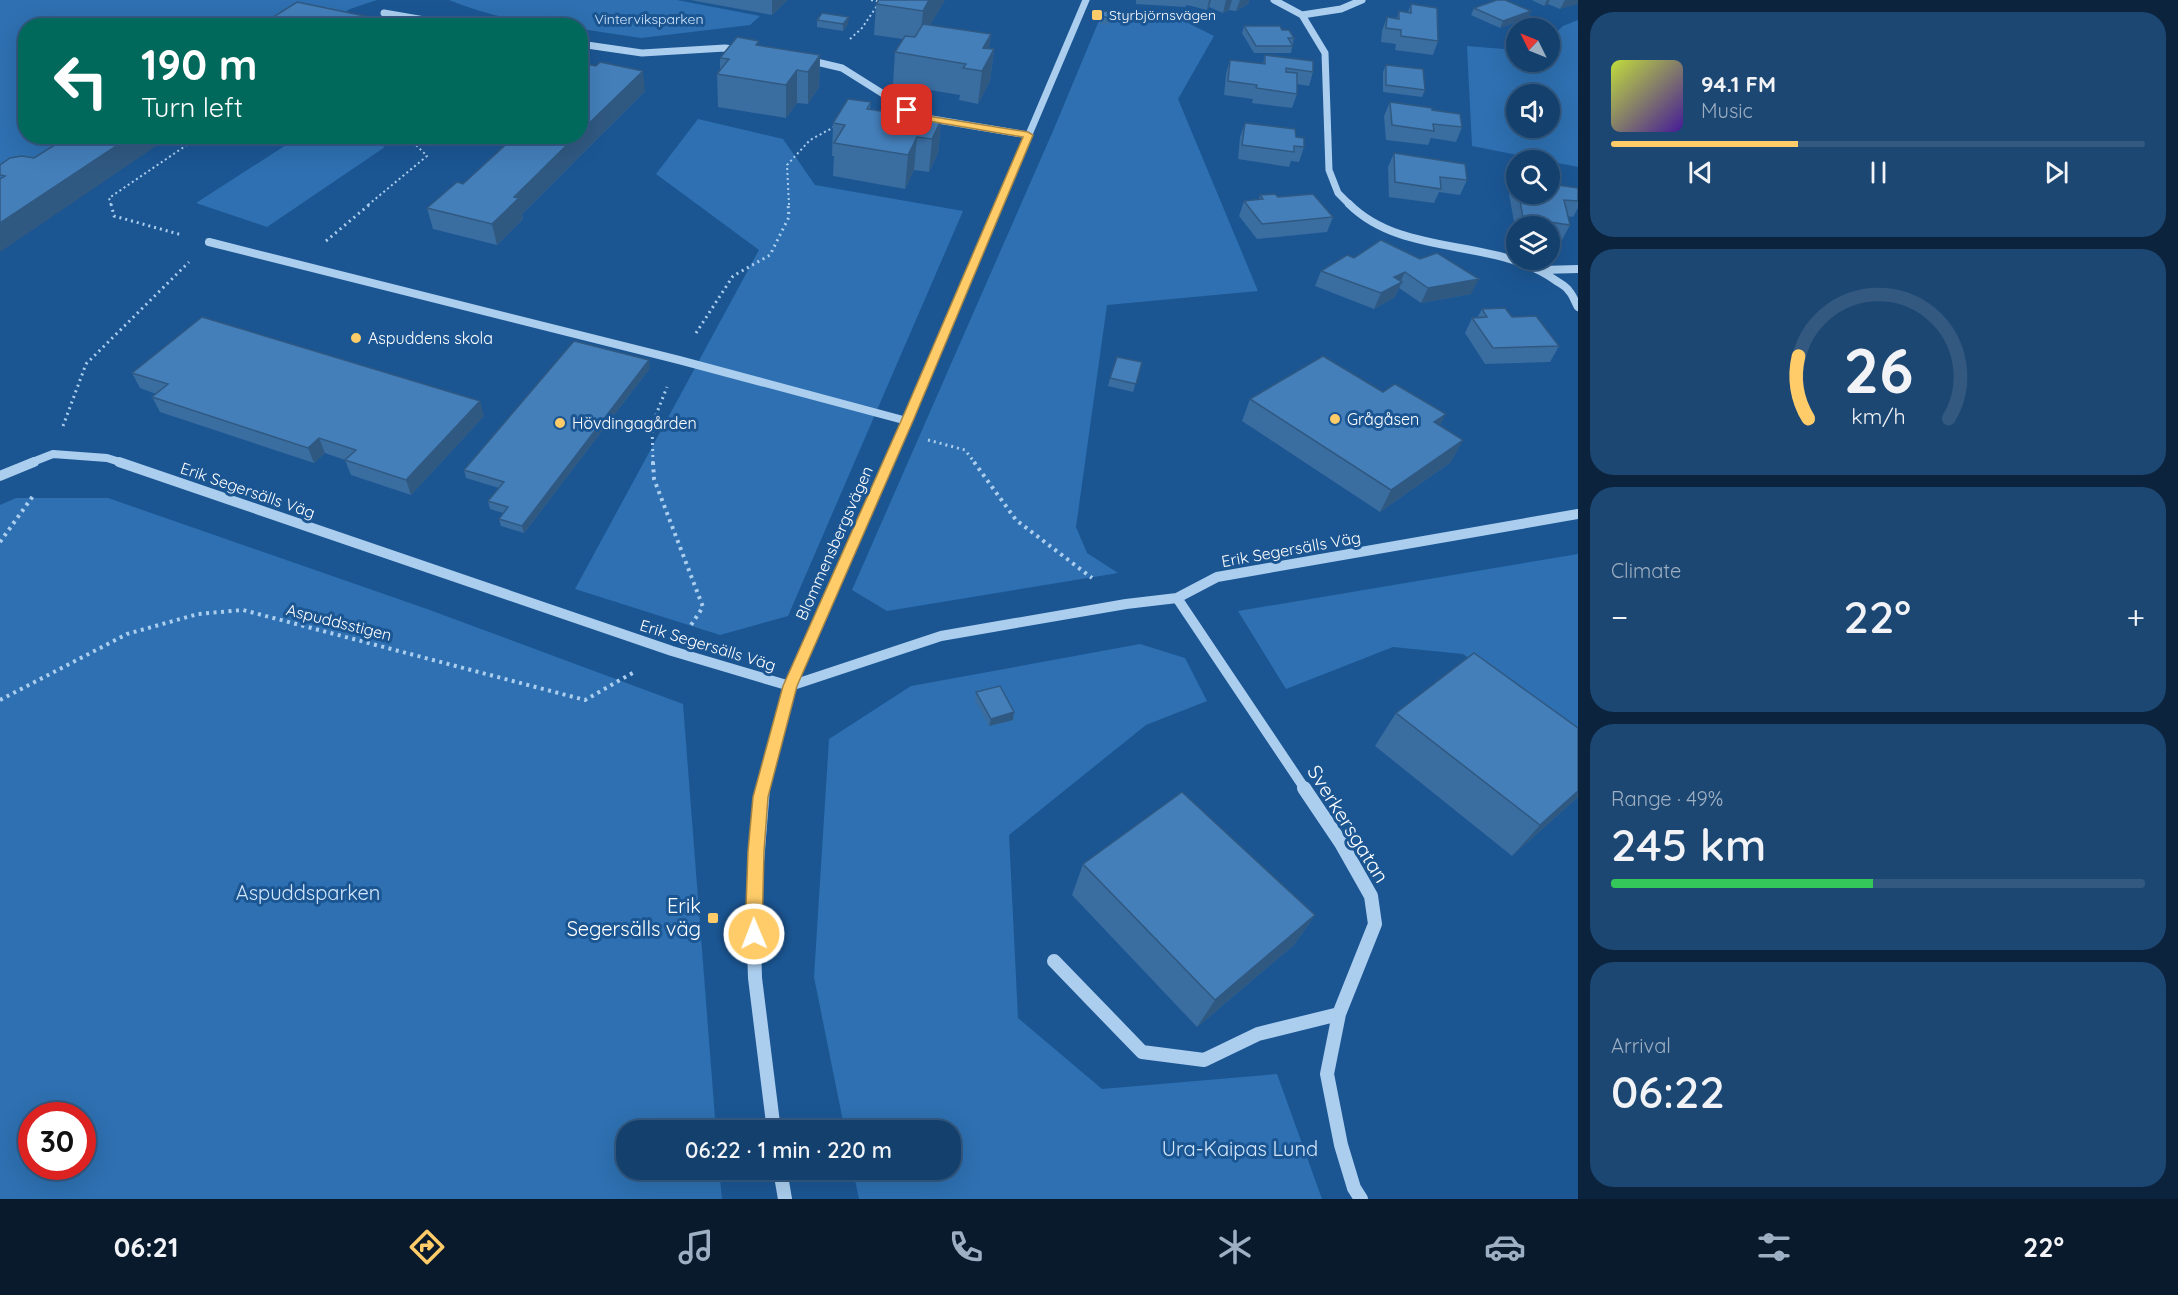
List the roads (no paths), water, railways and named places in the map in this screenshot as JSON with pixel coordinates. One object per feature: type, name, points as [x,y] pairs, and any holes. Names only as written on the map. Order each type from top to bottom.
[{"type":"street","name":"Blommensbergsvägen","points":[[773,1120],[755,978],[754,902],[760,797],[790,686],[902,433],[1086,0]]},
{"type":"street","points":[[1274,0],[1302,15],[1325,53],[1329,170],[1338,193],[1354,210],[1380,225],[1438,244],[1506,259]]},
{"type":"street","points":[[1302,15],[1341,9],[1362,0]]},
{"type":"street","points":[[384,13],[413,18]]},
{"type":"street","points":[[588,45],[642,53],[725,48],[747,50]]},
{"type":"street","points":[[801,58],[842,69],[920,117],[1028,135]]},
{"type":"street","points":[[209,242],[679,360],[907,421]]},
{"type":"street","points":[[1560,269],[1578,268]]},
{"type":"street","points":[[1541,270],[1569,290],[1578,307]]},
{"type":"street","name":"Erik Segersälls Väg","points":[[0,476],[53,454],[107,458],[672,651],[790,686],[941,636],[1126,604],[1177,598],[1217,577],[1578,514]]},
{"type":"street","name":"Sverkersgatan","points":[[1177,598],[1341,843],[1371,896],[1375,924],[1340,1014],[1327,1074],[1341,1145],[1354,1188],[1361,1199]]},
{"type":"street","points":[[1054,961],[1142,1052],[1204,1060],[1258,1034],[1340,1014]]},
{"type":"street","points":[[782,1180],[785,1199]]},
{"type":"place","name":"Styrbjörnsvägen","points":[[1097,15]]},
{"type":"place","name":"Aspuddens skola","points":[[356,338]]},
{"type":"place","name":"Grågåsen","points":[[1335,419]]},
{"type":"place","name":"Hövdingagården","points":[[560,423]]},
{"type":"place","name":"Erik Segersälls väg","points":[[713,918]]},
{"type":"park label","name":"Vinterviksparken","points":[[649,19]]},
{"type":"park label","name":"Aspuddsparken","points":[[308,893]]},
{"type":"park label","name":"Ura-Kaipas Lund","points":[[1240,1149]]}]
